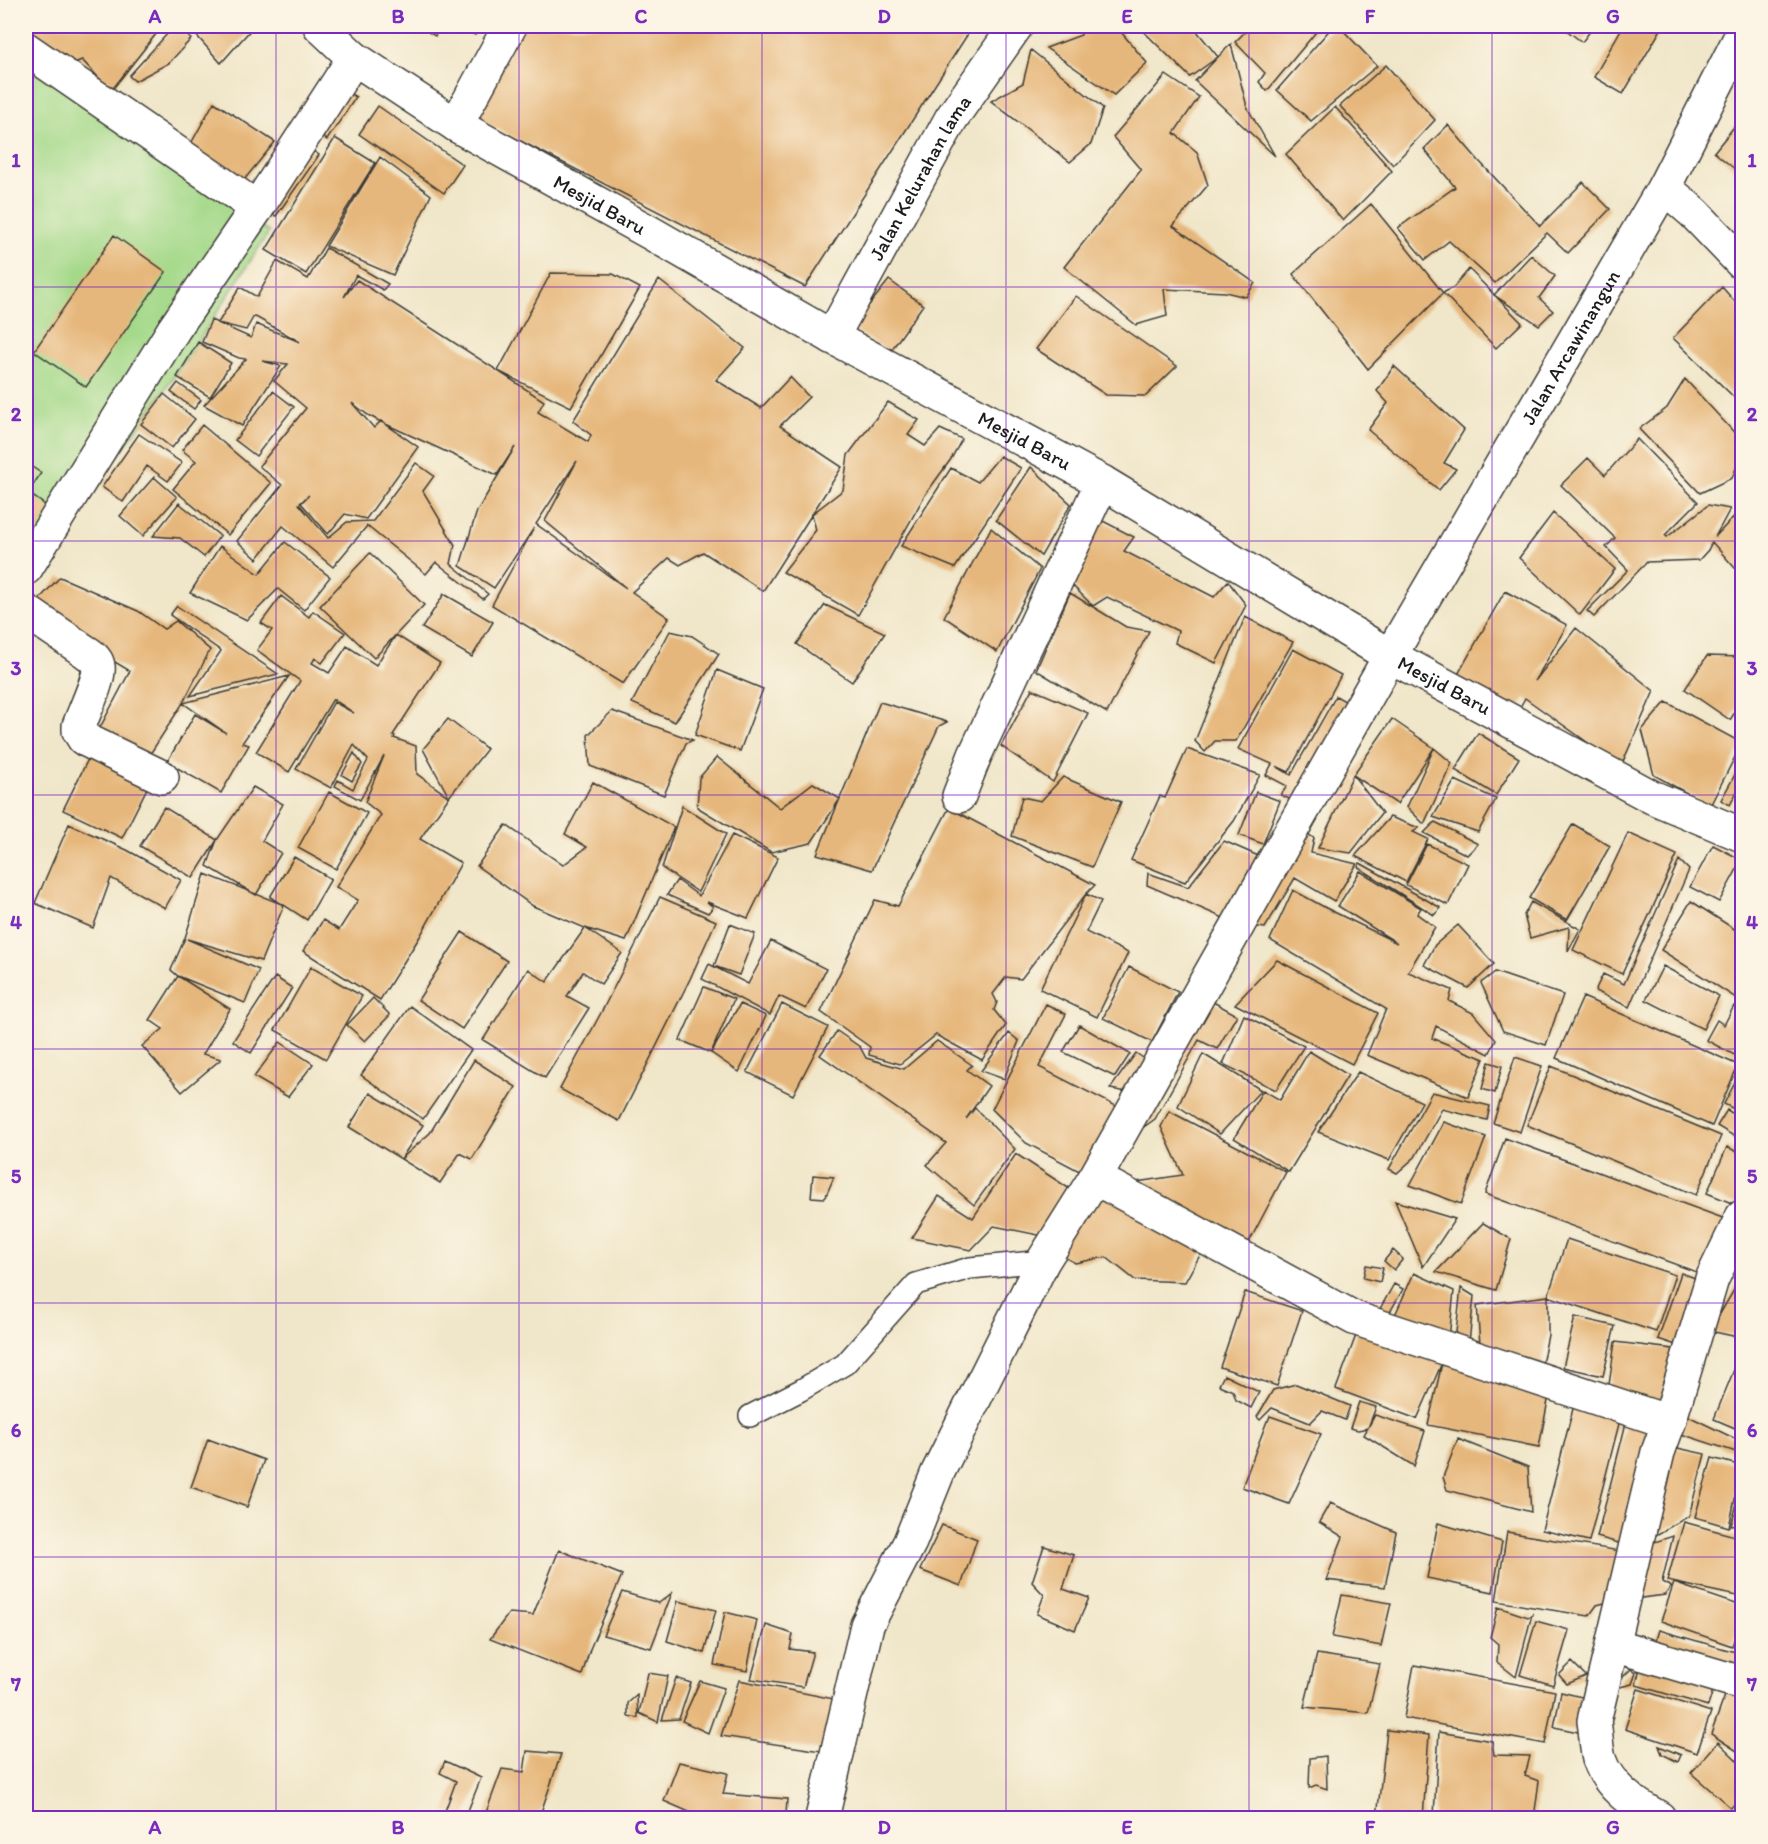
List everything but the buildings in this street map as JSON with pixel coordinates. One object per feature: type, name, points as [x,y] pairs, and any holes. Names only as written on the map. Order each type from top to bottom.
[{"type":"street","name":"Mesjid Baru","points":[[320,26],[354,58],[456,125],[832,337],[1102,482],[1390,656],[1652,797],[1743,835]]},
{"type":"street","points":[[456,125],[510,26]]},
{"type":"street","name":"Jalan Kelurahan lama","points":[[832,337],[951,119],[1016,26]]},
{"type":"street","name":"Jalan Arcawinangun","points":[[822,1818],[867,1625],[910,1542],[938,1472],[1043,1262],[1095,1178],[1390,656],[1664,187],[1734,72],[1743,34]]},
{"type":"street","points":[[26,49],[257,208]]},
{"type":"street","points":[[26,568],[174,329],[257,208],[354,58]]},
{"type":"street","points":[[1664,187],[1694,213],[1743,263]]},
{"type":"street","points":[[959,796],[980,745],[1102,482]]},
{"type":"street","points":[[26,611],[86,652],[98,666],[98,676],[79,726],[84,739],[162,777]]},
{"type":"street","points":[[1095,1178],[1354,1317],[1669,1422]]},
{"type":"street","points":[[1659,1818],[1628,1800],[1606,1774],[1599,1757],[1594,1721],[1658,1452],[1712,1279],[1743,1217]]},
{"type":"street","points":[[1613,1645],[1743,1683]]},
{"type":"lane","points":[[750,1416],[845,1364],[916,1284],[970,1268],[1043,1262]]},
{"type":"green space","points":[[26,59],[160,152],[269,232],[198,342],[64,535],[26,561]]}]
